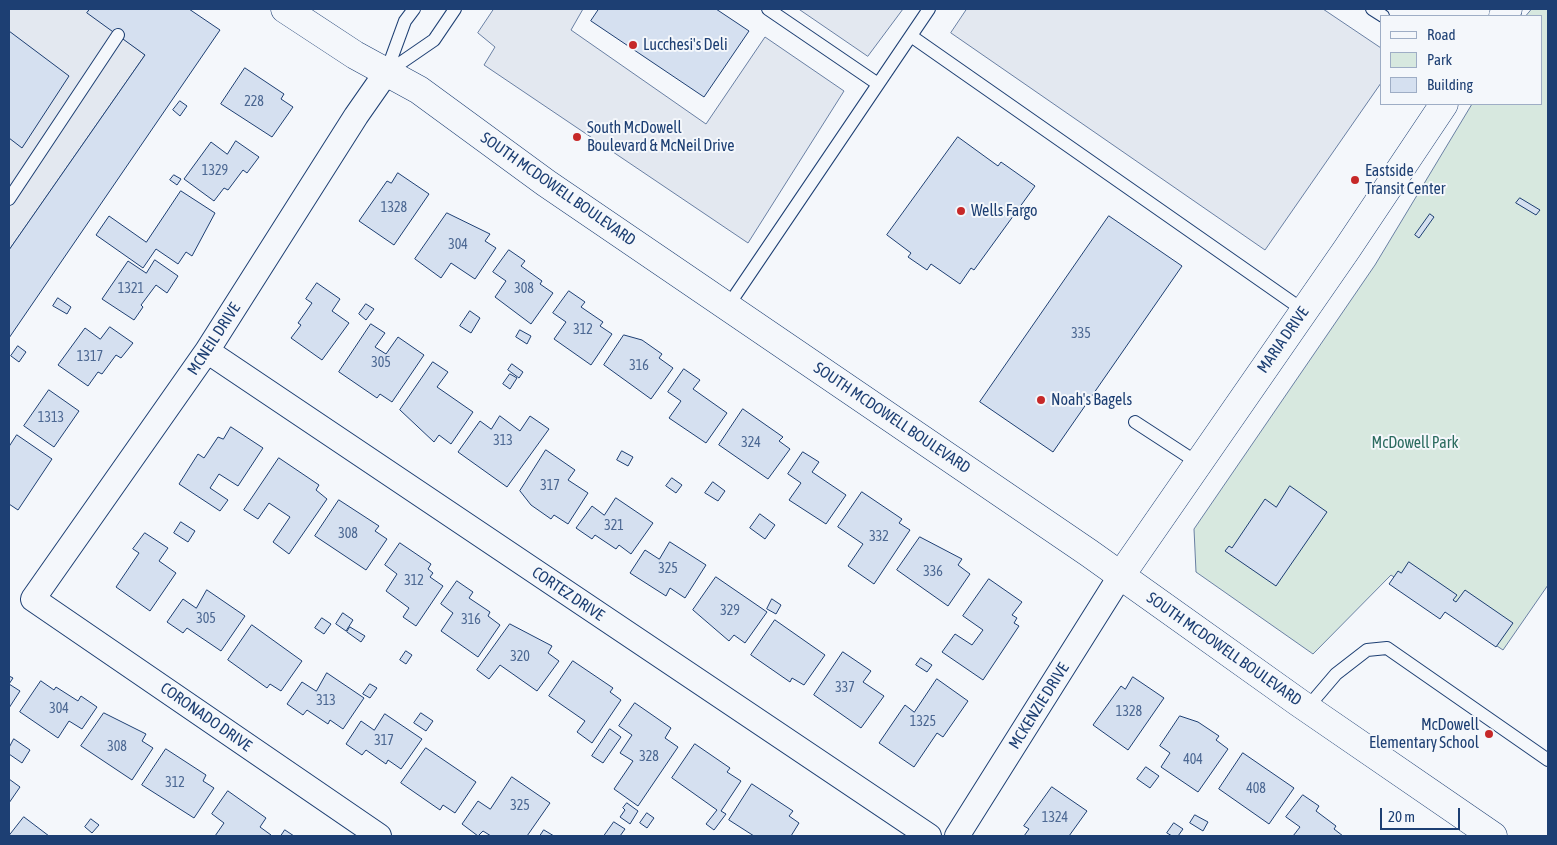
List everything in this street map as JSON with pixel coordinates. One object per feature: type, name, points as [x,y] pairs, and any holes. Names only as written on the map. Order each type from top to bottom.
[{"type":"main road","name":"SOUTH MCDOWELL BOULEVARD","points":[[285,9],[355,55],[419,90],[546,183],[1121,575],[1306,708],[1493,836]]},
{"type":"main road","name":"MARIA DRIVE","points":[[1121,575],[1443,105]]},
{"type":"street","name":"MCNEIL DRIVE","points":[[33,599],[207,351],[356,116],[386,73]]},
{"type":"street","name":"CORTEZ DRIVE","points":[[207,351],[928,836]]},
{"type":"street","name":"MCKENZIE DRIVE","points":[[957,836],[1121,575]]},
{"type":"street","name":"CORONADO DRIVE","points":[[33,599],[379,836]]},
{"type":"lane","points":[[386,73],[405,21],[414,9]]},
{"type":"lane","points":[[386,73],[434,40],[455,9]]},
{"type":"lane","points":[[768,9],[878,84]]},
{"type":"lane","points":[[728,306],[929,9]]},
{"type":"lane","points":[[9,199],[118,35]]},
{"type":"lane","points":[[911,36],[1303,310]]},
{"type":"lane","points":[[1135,422],[1198,463]]},
{"type":"lane","points":[[1306,708],[1336,674],[1367,650],[1387,648],[1548,760]]},
{"type":"green space","name":"McDowell Park","points":[[1532,9],[1548,9],[1548,585],[1503,650],[1391,575],[1313,654],[1196,572],[1194,529],[1375,265],[1471,105],[1542,105],[1542,15],[1527,15]]},
{"type":"shaded area","points":[[9,9],[90,9],[88,12],[145,55],[9,250]]},
{"type":"shaded area","points":[[494,9],[583,9],[571,30],[706,124],[765,37],[844,91],[748,243],[484,65],[495,47],[478,33]]},
{"type":"shaded area","points":[[799,9],[903,9],[868,56]]},
{"type":"shaded area","points":[[967,9],[1323,9],[1380,47],[1380,84],[1265,250],[951,33]]},
{"type":"building","points":[[90,9],[189,9],[220,30],[9,338],[9,250],[145,55],[87,13]]},
{"type":"building","points":[[599,9],[716,9],[749,31],[704,97],[591,21]]},
{"type":"building","points":[[9,31],[69,76],[22,148],[9,138]]},
{"type":"building","points":[[245,68],[284,94],[281,99],[293,107],[272,137],[221,104]]},
{"type":"building","points":[[180,101],[187,106],[180,116],[173,110]]},
{"type":"building","name":"Wells Fargo","points":[[958,137],[998,166],[1001,162],[1035,186],[974,270],[971,268],[960,284],[931,264],[927,270],[908,257],[911,253],[887,235]]},
{"type":"building","points":[[236,141],[259,157],[247,173],[243,170],[228,190],[224,188],[214,201],[184,179],[211,142],[227,154]]},
{"type":"building","points":[[398,173],[429,194],[394,245],[359,221],[387,181],[391,183]]},
{"type":"building","points":[[174,175],[181,179],[177,185],[170,180]]},
{"type":"building","points":[[181,191],[215,213],[192,256],[186,252],[178,264],[156,249],[143,268],[96,235],[109,216],[146,242]]},
{"type":"building","points":[[1520,198],[1540,210],[1536,215],[1516,203]]},
{"type":"building","points":[[447,213],[490,234],[485,241],[496,248],[475,279],[451,263],[441,278],[415,259]]},
{"type":"building","points":[[1430,214],[1434,217],[1419,238],[1415,235]]},
{"type":"building","points":[[1109,216],[1182,266],[1053,452],[980,402]]},
{"type":"building","points":[[509,250],[525,261],[521,266],[542,281],[540,284],[553,293],[531,324],[495,297],[506,281],[493,272]]},
{"type":"building","points":[[155,260],[178,276],[167,293],[156,285],[141,305],[143,307],[134,320],[102,299],[128,261],[146,273]]},
{"type":"building","points":[[317,283],[340,299],[332,311],[349,323],[322,360],[291,338],[301,325],[298,323],[312,303],[306,299]]},
{"type":"building","points":[[569,291],[585,302],[581,307],[603,322],[600,326],[612,334],[591,365],[554,339],[566,322],[553,313]]},
{"type":"building","points":[[58,298],[71,307],[67,314],[53,306]]},
{"type":"building","points":[[366,304],[374,309],[366,320],[359,314]]},
{"type":"building","points":[[470,311],[480,318],[471,333],[460,326]]},
{"type":"building","points":[[371,324],[385,333],[375,347],[386,354],[398,337],[424,355],[392,402],[380,394],[377,398],[339,372]]},
{"type":"building","points":[[110,327],[133,343],[121,358],[116,355],[102,374],[98,372],[88,386],[58,365],[85,328],[100,339]]},
{"type":"building","points":[[520,330],[531,336],[527,344],[516,337]]},
{"type":"building","points":[[624,335],[642,340],[662,354],[659,358],[673,368],[651,399],[604,365]]},
{"type":"building","points":[[18,346],[26,352],[19,362],[11,356]]},
{"type":"building","points":[[433,362],[448,372],[437,387],[473,412],[451,444],[439,435],[434,442],[400,410]]},
{"type":"building","points":[[512,364],[523,372],[519,378],[508,370]]},
{"type":"building","points":[[684,369],[700,380],[693,389],[727,413],[706,443],[669,418],[681,401],[668,392]]},
{"type":"building","points":[[510,374],[517,378],[510,389],[503,384]]},
{"type":"building","points":[[49,390],[79,411],[54,447],[24,426]]},
{"type":"building","points":[[743,409],[783,437],[779,441],[790,449],[768,479],[719,445]]},
{"type":"building","points":[[500,416],[520,431],[530,416],[549,429],[507,487],[458,452],[480,421],[491,429]]},
{"type":"building","points":[[231,427],[263,448],[238,486],[219,474],[210,488],[228,500],[220,511],[179,484],[198,454],[204,458],[218,437],[223,439]]},
{"type":"building","points":[[17,435],[52,459],[18,510],[9,504],[9,447]]},
{"type":"building","points":[[546,450],[575,470],[568,480],[588,493],[568,524],[554,515],[551,519],[531,505],[520,491]]},
{"type":"building","points":[[622,451],[633,457],[628,466],[617,460]]},
{"type":"building","points":[[803,452],[819,462],[812,472],[846,495],[826,524],[789,500],[801,483],[788,474]]},
{"type":"building","points":[[279,458],[319,485],[316,490],[327,499],[289,554],[273,542],[290,517],[269,503],[258,519],[244,510]]},
{"type":"building","points":[[672,478],[682,485],[676,493],[666,486]]},
{"type":"building","points":[[713,482],[725,491],[718,501],[705,493]]},
{"type":"building","points":[[1290,486],[1327,512],[1276,586],[1225,551],[1229,546],[1232,548],[1265,499],[1276,507]]},
{"type":"building","points":[[862,492],[902,519],[899,523],[910,530],[874,584],[848,566],[863,544],[838,527]]},
{"type":"building","points":[[616,498],[653,523],[631,554],[619,545],[616,549],[595,535],[592,539],[576,528],[592,506],[604,515]]},
{"type":"building","points":[[339,500],[379,526],[375,531],[387,539],[366,570],[315,536]]},
{"type":"building","points":[[760,514],[775,525],[765,539],[750,528]]},
{"type":"building","points":[[181,522],[195,531],[188,542],[174,533]]},
{"type":"building","points":[[145,533],[168,548],[159,561],[176,573],[150,611],[116,587],[139,553],[133,549]]},
{"type":"building","points":[[920,537],[962,559],[958,565],[970,574],[948,606],[897,570]]},
{"type":"building","points":[[670,542],[706,565],[685,598],[670,588],[666,596],[630,573],[645,550],[659,559]]},
{"type":"building","points":[[400,543],[431,564],[428,569],[433,573],[430,577],[443,586],[416,626],[403,617],[409,608],[386,591],[397,574],[385,565]]},
{"type":"building","points":[[1409,562],[1457,595],[1453,600],[1456,602],[1465,590],[1513,623],[1496,647],[1445,612],[1440,619],[1389,584],[1398,571],[1401,573]]},
{"type":"building","points":[[716,577],[767,612],[745,643],[734,635],[729,641],[693,610]]},
{"type":"building","points":[[989,579],[1022,602],[1012,615],[1017,618],[1014,623],[1019,626],[983,680],[942,652],[955,634],[972,645],[983,630],[963,616]]},
{"type":"building","points":[[457,581],[473,592],[469,598],[490,612],[488,616],[500,625],[478,657],[441,631],[453,613],[441,604]]},
{"type":"building","points":[[207,590],[245,616],[221,651],[187,628],[183,633],[167,622],[183,599],[196,608]]},
{"type":"building","points":[[772,599],[781,605],[776,614],[767,609]]},
{"type":"building","points":[[343,613],[353,620],[346,631],[336,624]]},
{"type":"building","points":[[322,618],[331,624],[324,634],[315,628]]},
{"type":"building","points":[[775,620],[825,655],[804,685],[792,678],[790,682],[751,655]]},
{"type":"building","points":[[510,624],[552,646],[548,653],[559,661],[537,691],[500,665],[489,679],[477,670]]},
{"type":"building","points":[[252,625],[302,661],[281,691],[270,684],[267,688],[228,660]]},
{"type":"building","points":[[350,627],[365,636],[361,642],[347,632]]},
{"type":"building","points":[[406,651],[412,655],[406,664],[400,660]]},
{"type":"building","points":[[843,652],[871,671],[863,682],[884,696],[861,728],[814,695]]},
{"type":"building","points":[[921,658],[932,665],[927,672],[916,665]]},
{"type":"building","points":[[573,661],[613,688],[610,692],[621,700],[592,743],[577,732],[585,721],[549,696]]},
{"type":"building","points":[[327,673],[364,698],[343,729],[330,720],[328,724],[307,710],[303,715],[287,704],[302,682],[316,691]]},
{"type":"building","points":[[9,676],[13,678],[9,684]]},
{"type":"building","points":[[1133,677],[1164,698],[1128,750],[1093,725],[1121,686],[1125,689]]},
{"type":"building","points":[[937,679],[968,701],[943,737],[937,733],[914,767],[879,743],[905,705],[914,712]]},
{"type":"building","points":[[41,681],[54,690],[56,687],[78,701],[81,696],[97,707],[82,729],[69,721],[58,738],[20,712]]},
{"type":"building","points":[[9,684],[20,691],[9,708]]},
{"type":"building","points":[[370,684],[377,688],[370,698],[363,694]]},
{"type":"building","points":[[635,703],[671,728],[665,738],[678,747],[638,806],[614,789],[633,761],[620,753],[632,735],[619,726]]},
{"type":"building","points":[[104,713],[146,734],[142,741],[153,748],[132,780],[81,746]]},
{"type":"building","points":[[421,713],[433,721],[426,731],[414,723]]},
{"type":"building","points":[[385,714],[422,739],[401,769],[388,760],[386,764],[366,750],[362,755],[346,744],[361,721],[374,730]]},
{"type":"building","points":[[1180,716],[1198,722],[1219,736],[1216,740],[1228,749],[1198,792],[1161,767],[1170,753],[1160,746]]},
{"type":"building","points":[[610,729],[621,737],[603,763],[592,756]]},
{"type":"building","points":[[14,739],[30,750],[22,763],[9,754],[9,748]]},
{"type":"building","points":[[695,744],[730,768],[727,772],[741,781],[721,811],[726,814],[714,830],[706,824],[717,810],[672,778]]},
{"type":"building","points":[[426,748],[476,782],[455,813],[443,805],[440,810],[401,783]]},
{"type":"building","points":[[166,749],[206,775],[203,781],[214,788],[194,818],[142,785]]},
{"type":"building","points":[[1243,753],[1294,788],[1269,824],[1219,789]]},
{"type":"building","points":[[1146,767],[1159,776],[1150,788],[1137,779]]},
{"type":"building","points":[[512,777],[550,803],[527,836],[491,836],[483,831],[478,836],[462,824],[478,801],[490,809]]},
{"type":"building","points":[[9,779],[20,787],[9,803]]},
{"type":"building","points":[[752,784],[793,811],[789,816],[799,823],[791,836],[754,836],[729,820]]},
{"type":"building","points":[[1052,787],[1087,811],[1069,836],[1024,836],[1029,829],[1024,826]]},
{"type":"building","points":[[228,791],[266,818],[260,827],[270,836],[215,836],[224,823],[212,814]]},
{"type":"building","points":[[1303,795],[1319,806],[1316,811],[1336,826],[1334,829],[1343,836],[1293,836],[1300,827],[1286,817]]},
{"type":"building","points":[[627,803],[638,811],[630,824],[620,817]]},
{"type":"building","points":[[647,813],[654,818],[647,828],[640,823]]},
{"type":"building","points":[[1195,815],[1208,822],[1203,831],[1190,823]]},
{"type":"building","points":[[24,817],[49,836],[9,836]]},
{"type":"building","points":[[91,819],[99,825],[92,833],[85,827]]},
{"type":"building","points":[[614,822],[625,829],[620,836],[604,836]]},
{"type":"building","points":[[1174,823],[1183,829],[1178,836],[1172,836],[1167,833]]},
{"type":"building","points":[[285,830],[294,836],[281,836]]},
{"type":"building","points":[[544,830],[554,836],[540,836]]},
{"type":"place","name":"Lucchesi's Deli","points":[[633,45]]},
{"type":"place","name":"South McDowell Boulevard & McNeil Drive","points":[[577,137]]},
{"type":"place","name":"Eastside Transit Center","points":[[1355,180]]},
{"type":"place","name":"Wells Fargo","points":[[961,211]]},
{"type":"place","name":"Noah's Bagels","points":[[1041,400]]},
{"type":"place","name":"McDowell Elementary School","points":[[1489,734]]}]
